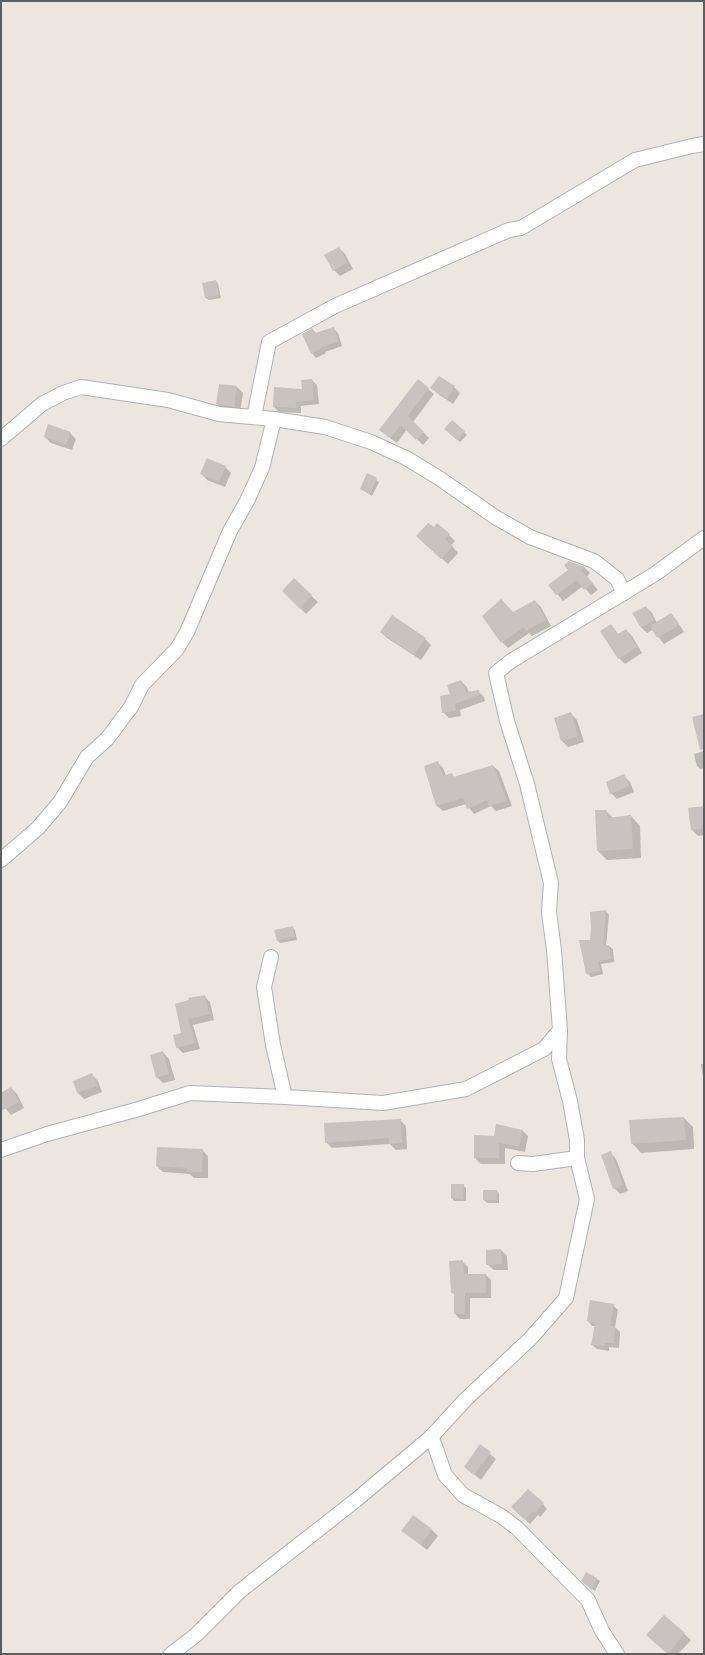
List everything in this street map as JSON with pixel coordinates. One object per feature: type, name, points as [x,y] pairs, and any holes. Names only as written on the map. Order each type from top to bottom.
[{"type":"street","points":[[254,417],[269,342],[335,306],[509,230],[521,228],[635,160],[704,144]]},
{"type":"street","points":[[1,439],[42,404],[63,393],[81,387],[168,400],[219,414],[274,419],[325,427],[371,442],[406,458],[439,478],[494,517],[530,537],[594,561],[617,579],[624,593]]},
{"type":"street","points":[[1,860],[38,828],[60,802],[87,757],[107,739],[131,706],[142,685],[177,649],[187,632],[230,531],[247,501],[262,468],[274,419]]},
{"type":"street","points":[[172,1654],[196,1635],[240,1591],[351,1505],[430,1437],[465,1400],[530,1339],[566,1298],[587,1199],[577,1158],[577,1140],[570,1101],[559,1059],[560,1030],[554,950],[549,912],[551,883],[527,784],[507,720],[496,673],[511,662],[656,574],[704,538]]},
{"type":"street","points":[[271,957],[264,987],[273,1045],[285,1097]]},
{"type":"street","points":[[1,1150],[47,1134],[139,1109],[190,1093],[384,1103],[466,1089],[544,1049],[560,1030]]},
{"type":"street","points":[[518,1163],[533,1164],[577,1158]]},
{"type":"street","points":[[430,1437],[435,1446],[445,1475],[463,1495],[501,1516],[517,1528],[588,1600],[602,1631],[617,1654]]},
{"type":"building","points":[[339,247],[347,263],[333,271],[324,255]]},
{"type":"building","points":[[216,280],[219,295],[205,298],[202,283]]},
{"type":"building","points":[[334,327],[338,342],[321,347],[322,348],[311,354],[302,334],[312,328],[315,333]]},
{"type":"building","points":[[439,376],[455,386],[447,399],[430,388]]},
{"type":"building","points":[[312,379],[314,400],[296,402],[296,408],[273,407],[274,387],[302,389],[301,380]]},
{"type":"building","points":[[418,379],[429,388],[408,416],[424,432],[416,440],[401,425],[390,438],[379,430]]},
{"type":"building","points":[[219,384],[237,386],[234,407],[216,404]]},
{"type":"building","points":[[452,420],[465,431],[457,440],[444,429]]},
{"type":"building","points":[[48,424],[71,432],[66,445],[44,437]]},
{"type":"building","points":[[207,458],[226,466],[219,482],[200,474]]},
{"type":"building","points":[[367,473],[377,478],[370,494],[360,489]]},
{"type":"building","points":[[428,523],[434,527],[437,523],[450,534],[445,539],[453,546],[441,559],[416,536]]},
{"type":"building","points":[[569,561],[585,567],[581,570],[593,583],[584,590],[577,580],[556,595],[548,585],[568,570],[564,565]]},
{"type":"building","points":[[294,578],[312,595],[300,609],[282,591]]},
{"type":"building","points":[[501,599],[513,612],[535,600],[546,620],[526,631],[524,627],[501,643],[482,616]]},
{"type":"building","points":[[646,606],[654,620],[641,628],[632,613]]},
{"type":"building","points":[[671,613],[679,625],[657,638],[650,626]]},
{"type":"building","points":[[392,615],[426,638],[414,655],[380,632]]},
{"type":"building","points":[[611,624],[618,634],[626,629],[637,647],[618,659],[600,631]]},
{"type":"building","points":[[461,680],[466,692],[479,690],[480,695],[455,704],[456,711],[442,713],[440,696],[450,694],[447,685]]},
{"type":"building","points":[[571,712],[578,736],[561,741],[554,718]]},
{"type":"building","points":[[704,714],[704,749],[700,750],[692,717]]},
{"type":"building","points":[[438,761],[443,776],[452,773],[453,777],[493,765],[507,801],[489,806],[487,800],[467,809],[463,798],[436,806],[424,766]]},
{"type":"building","points":[[624,774],[629,786],[610,794],[606,782]]},
{"type":"building","points":[[704,806],[704,829],[691,830],[688,808]]},
{"type":"building","points":[[595,810],[606,810],[608,818],[631,815],[633,849],[597,851]]},
{"type":"building","points":[[606,910],[603,946],[609,945],[611,959],[598,961],[600,971],[586,974],[579,940],[590,940],[590,912]]},
{"type":"building","points":[[293,926],[295,937],[277,941],[274,930]]},
{"type":"building","points":[[205,995],[209,1014],[188,1019],[195,1043],[176,1048],[173,1035],[181,1033],[175,1004],[189,1000],[188,998]]},
{"type":"building","points":[[163,1051],[169,1074],[156,1078],[150,1055]]},
{"type":"building","points":[[92,1073],[97,1086],[77,1093],[73,1081]]},
{"type":"building","points":[[11,1087],[19,1102],[1,1111],[1,1093]]},
{"type":"building","points":[[684,1117],[686,1140],[631,1144],[629,1120]]},
{"type":"building","points":[[401,1119],[402,1143],[389,1144],[389,1138],[325,1143],[324,1123]]},
{"type":"building","points":[[496,1124],[523,1130],[519,1147],[499,1143],[499,1158],[474,1158],[474,1135],[494,1136]]},
{"type":"building","points":[[157,1147],[203,1149],[202,1172],[187,1172],[187,1168],[156,1166]]},
{"type":"building","points":[[611,1151],[623,1185],[613,1189],[601,1155]]},
{"type":"building","points":[[451,1184],[464,1184],[463,1199],[451,1198]]},
{"type":"building","points":[[483,1190],[497,1190],[497,1200],[483,1200]]},
{"type":"building","points":[[501,1249],[502,1264],[486,1265],[486,1250]]},
{"type":"building","points":[[463,1260],[464,1274],[486,1274],[486,1293],[465,1293],[465,1314],[454,1314],[454,1293],[451,1293],[449,1261]]},
{"type":"building","points":[[590,1300],[614,1304],[610,1326],[615,1326],[614,1343],[605,1343],[604,1347],[591,1345],[595,1323],[587,1321]]},
{"type":"building","points":[[480,1444],[491,1452],[474,1475],[464,1467]]},
{"type":"building","points":[[528,1489],[544,1503],[535,1513],[533,1511],[525,1520],[511,1507]]},
{"type":"building","points":[[413,1515],[432,1529],[421,1545],[401,1531]]},
{"type":"building","points":[[586,1572],[597,1578],[592,1590],[581,1581]]},
{"type":"building","points":[[664,1615],[685,1633],[668,1654],[646,1635]]}]
